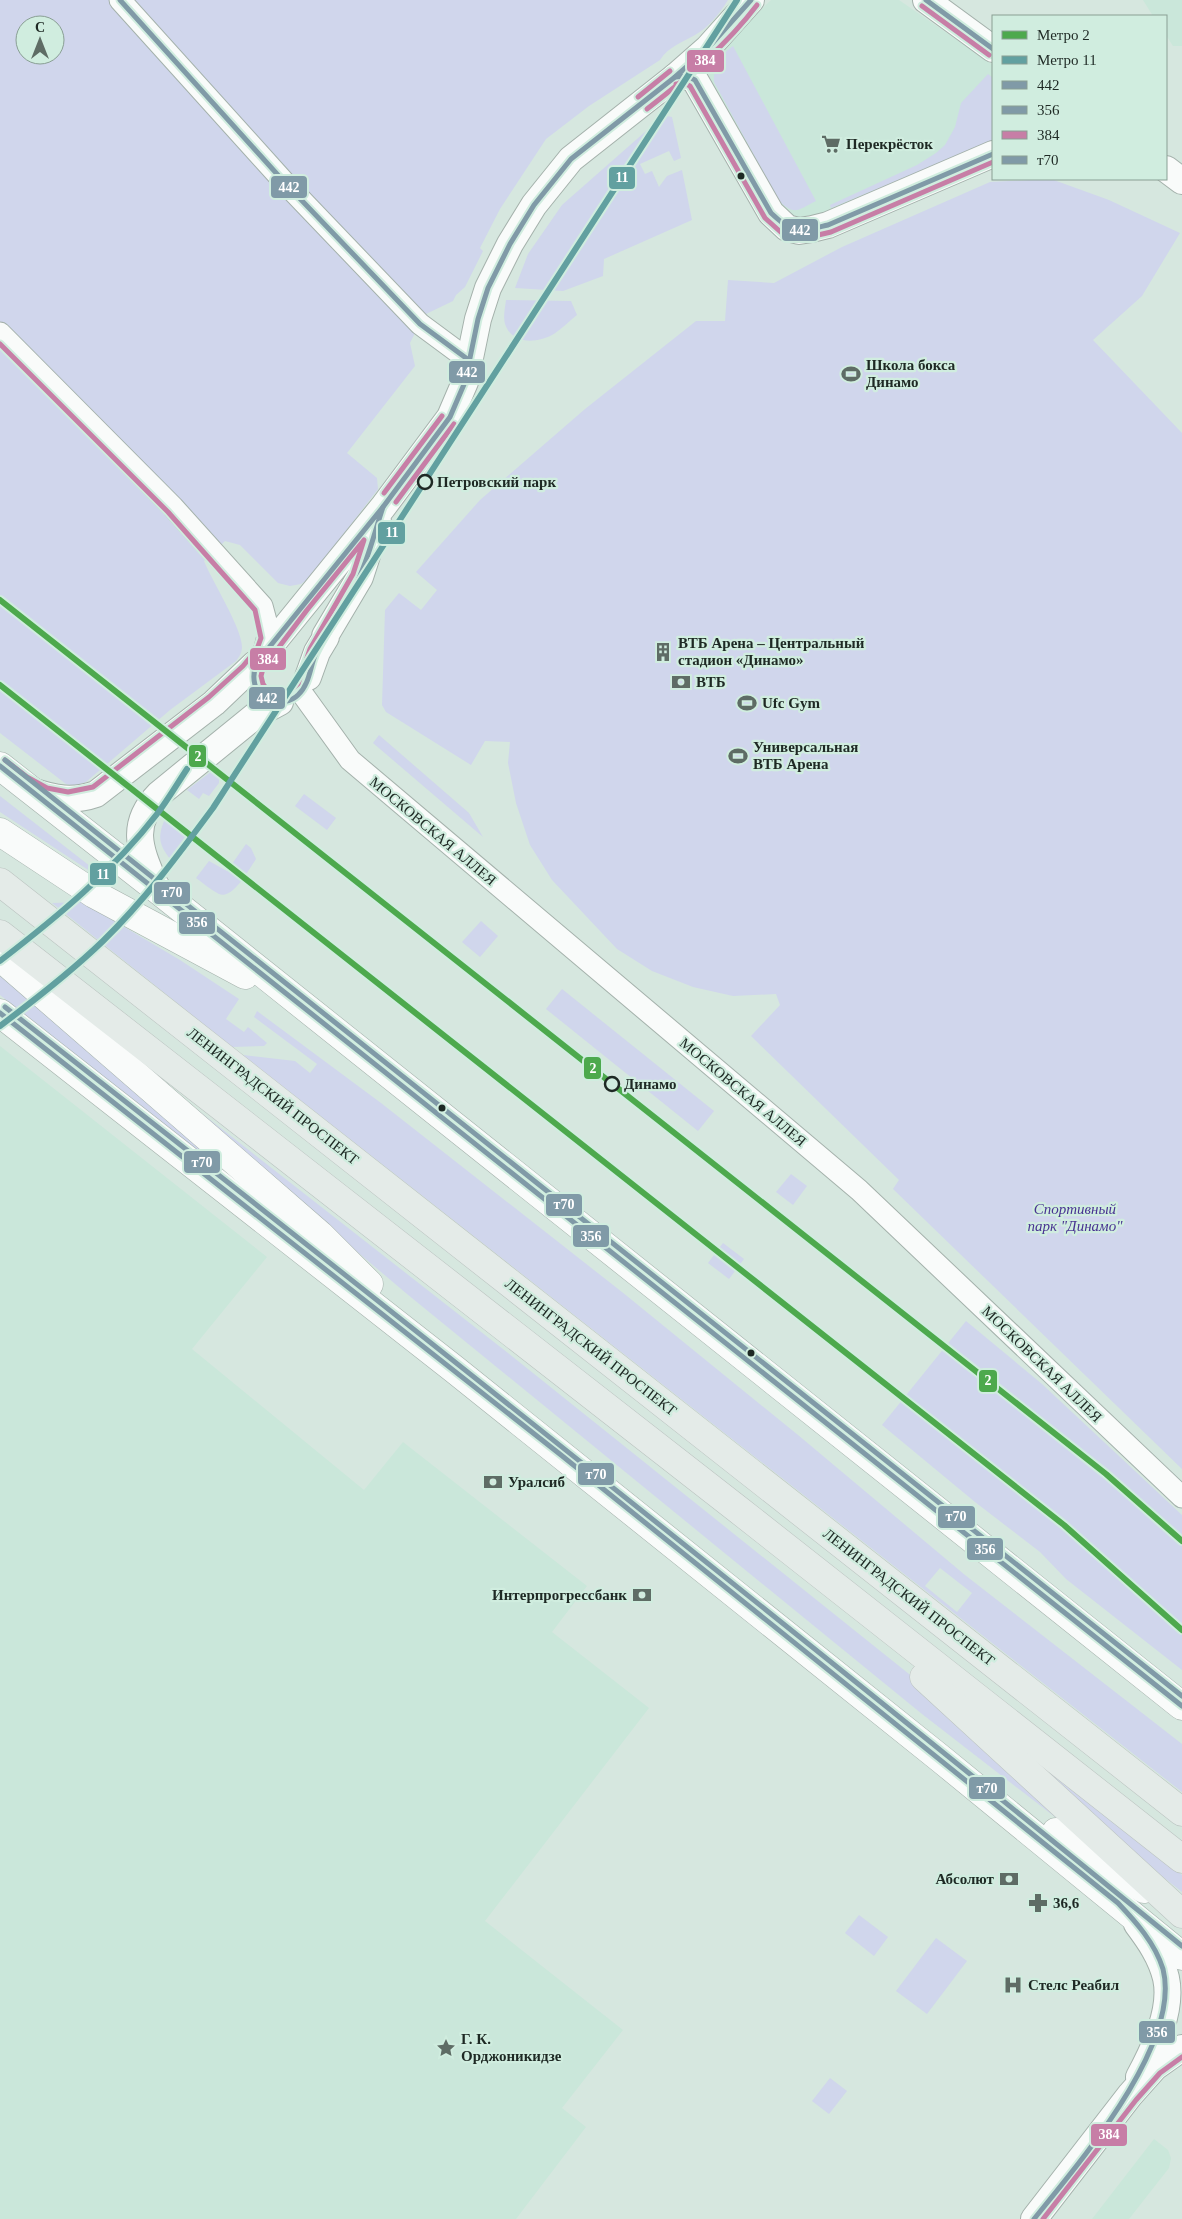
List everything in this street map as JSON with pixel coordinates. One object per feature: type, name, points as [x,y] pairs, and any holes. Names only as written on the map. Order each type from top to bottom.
[{"type":"main road","points":[[0,766],[1182,1706]]},
{"type":"main road","points":[[0,832],[94,894],[303,1007]]},
{"type":"main road","name":"ЛЕНИНГРАДСКИЙ ПРОСПЕКТ","points":[[0,882],[1182,1812]]},
{"type":"main road","points":[[0,934],[1182,1859]]},
{"type":"main road","points":[[0,956],[320,1235],[454,1369]]},
{"type":"main road","points":[[0,1013],[454,1369],[941,1758],[1182,1956]]},
{"type":"main road","points":[[818,1573],[871,1629],[1181,1913]]},
{"type":"main road","points":[[1157,1687],[1182,1700]]},
{"type":"main road","points":[[941,1758],[1181,1913]]},
{"type":"street","points":[[120,0],[286,184],[420,324],[470,361]]},
{"type":"street","points":[[32,791],[63,800],[75,800],[96,794],[214,703],[262,655],[383,508],[450,417],[465,382],[488,288],[499,263],[534,205],[571,159],[675,77],[708,48],[751,0]]},
{"type":"street","points":[[926,0],[992,48]]},
{"type":"street","points":[[703,92],[701,74],[703,60],[708,48]]},
{"type":"street","points":[[675,77],[687,76],[695,80],[771,213],[779,223],[787,228],[799,231],[828,225],[992,154]]},
{"type":"street","points":[[1167,170],[1182,181]]},
{"type":"street","points":[[0,333],[173,507],[262,606],[269,639],[253,677],[256,688],[264,697],[296,690]]},
{"type":"street","points":[[157,889],[141,850],[139,836],[142,820],[148,806],[159,794],[249,720],[296,690],[360,576],[383,508]]},
{"type":"street","points":[[262,655],[280,646],[296,652],[304,660],[296,690]]},
{"type":"street","name":"МОСКОВСКАЯ АЛЛЕЯ","points":[[296,690],[350,760],[859,1190],[1182,1497]]},
{"type":"street","points":[[1118,1903],[1149,1940],[1159,1957],[1166,1979],[1166,2004],[1160,2032],[1130,2095]]},
{"type":"street","points":[[1034,2219],[1130,2095],[1155,2067],[1182,2048]]},
{"type":"shaded area","points":[[771,0],[899,0],[992,64],[992,146],[827,216],[791,217],[783,213],[708,82],[709,70],[722,48]]},
{"type":"shaded area","points":[[1143,0],[1182,0],[1182,46],[1173,46],[1167,37],[1167,15],[1152,15]]},
{"type":"shaded area","points":[[0,1046],[267,1257],[192,1349],[364,1490],[403,1442],[587,1586],[552,1632],[649,1708],[485,1921],[623,2030],[562,2108],[586,2127],[516,2219],[0,2219]]},
{"type":"shaded area","points":[[1154,2139],[1168,2150],[1171,2158],[1169,2168],[1129,2219],[1092,2219]]},
{"type":"green space","points":[[0,0],[728,0],[713,20],[700,32],[671,48],[660,60],[589,106],[546,139],[500,209],[480,248],[483,251],[465,287],[456,295],[453,301],[424,315],[410,343],[415,366],[347,453],[377,478],[378,489],[310,578],[301,584],[290,586],[278,583],[240,545],[225,541],[204,561],[241,639],[242,647],[236,661],[170,710],[86,782],[75,786],[66,784],[0,733]]},
{"type":"green space","points":[[733,46],[816,201],[801,209],[789,209],[779,201],[714,82],[718,61]]},
{"type":"green space","points":[[988,74],[992,77],[992,141],[831,208],[830,205],[917,165],[936,153],[945,145],[955,127],[961,103]]},
{"type":"green space","points":[[662,117],[672,117],[681,158],[674,161],[669,151],[640,164],[645,174],[652,171],[659,187],[667,176],[682,170],[692,220],[604,259],[603,276],[563,291],[515,288],[528,254],[562,205]]},
{"type":"green space","name":"Спортивный парк \"Динамо\"","points":[[1054,180],[1109,200],[1180,233],[1142,296],[1093,340],[1182,433],[1182,1469],[893,1189],[899,1180],[751,1036],[780,1005],[776,994],[733,996],[693,987],[652,971],[617,949],[552,880],[530,845],[516,803],[508,763],[510,742],[485,741],[471,765],[386,712],[382,705],[385,610],[399,593],[421,610],[437,590],[416,572],[480,500],[585,409],[696,321],[725,321],[728,280],[774,283],[842,247],[990,182]]},
{"type":"green space","points":[[506,300],[571,301],[577,315],[559,331],[546,338],[532,341],[519,339],[508,331],[505,324]]},
{"type":"green space","points":[[379,735],[469,813],[483,837],[373,743]]},
{"type":"green space","points":[[212,771],[219,779],[219,783],[209,796],[203,793],[199,799],[187,790]]},
{"type":"green space","points":[[304,794],[336,818],[327,830],[295,806]]},
{"type":"green space","points":[[0,796],[104,877],[102,879],[0,812]]},
{"type":"green space","points":[[166,816],[190,834],[171,860],[163,849],[160,839],[161,828]]},
{"type":"green space","points":[[246,844],[251,848],[256,859],[240,882],[230,892],[224,895],[219,894],[196,878],[209,861],[227,871]]},
{"type":"green space","points":[[82,902],[180,960],[239,999],[226,1019],[244,1032],[248,1027],[267,1043],[264,1046],[232,1047],[52,903]]},
{"type":"green space","points":[[481,921],[498,936],[480,957],[462,942]]},
{"type":"green space","points":[[0,976],[43,1010],[289,1224],[0,995]]},
{"type":"green space","points":[[562,989],[714,1111],[698,1131],[546,1009]]},
{"type":"green space","points":[[257,1011],[381,1103],[622,1292],[798,1435],[965,1575],[1182,1744],[1182,1792],[243,1055],[295,1061],[310,1073],[317,1064],[254,1017]],"holes":[[[940,1568],[972,1593],[957,1612],[925,1586]]]},
{"type":"green space","points":[[172,1090],[508,1353],[934,1694],[1140,1883],[922,1714],[407,1294],[170,1093]]},
{"type":"green space","points":[[791,1174],[807,1186],[793,1205],[776,1192]]},
{"type":"green space","points":[[723,1243],[744,1259],[729,1279],[708,1263]]},
{"type":"green space","points":[[966,1321],[1042,1384],[1182,1515],[1182,1670],[1066,1579],[1040,1552],[975,1502],[882,1425]]},
{"type":"green space","points":[[998,1730],[1182,1875],[1182,1892],[1158,1873]]},
{"type":"green space","points":[[859,1915],[888,1937],[874,1956],[845,1933]]},
{"type":"green space","points":[[936,1938],[967,1961],[927,2014],[896,1991]]},
{"type":"green space","points":[[830,2078],[847,2091],[829,2114],[812,2101]]},
{"type":"metro line","name":"11","points":[[0,1026],[66,974],[118,926],[161,877],[213,808],[737,0]]},
{"type":"metro line","name":"2","points":[[0,600],[1106,1474],[1182,1541]]},
{"type":"metro line","name":"2","points":[[0,685],[1064,1525],[1182,1630]]},
{"type":"metro line","name":"11","points":[[0,961],[63,910],[122,855],[157,814],[187,769]]},
{"type":"transit line","name":"442","points":[[120,0],[286,184],[420,324],[470,361]]},
{"type":"transit line","name":"442","points":[[383,507],[450,417],[465,382],[478,319],[488,288],[510,244],[534,205],[571,159],[675,77],[708,48],[751,0]]},
{"type":"transit line","name":"442","points":[[926,0],[992,48]]},
{"type":"transit line","name":"384","points":[[647,109],[692,73],[732,34],[757,5]]},
{"type":"transit line","name":"384","points":[[922,6],[989,55]]},
{"type":"transit line","name":"384","points":[[638,97],[670,71]]},
{"type":"transit line","name":"442","points":[[675,77],[687,76],[695,80],[771,213],[785,225],[797,230],[828,225],[992,154]]},
{"type":"transit line","name":"384","points":[[676,84],[690,86],[765,218],[784,235],[799,238],[831,232],[992,162]]},
{"type":"transit line","name":"384","points":[[0,344],[168,512],[255,610],[261,638],[257,649],[243,666],[209,697],[93,787],[68,792],[47,788],[27,777],[5,760]]},
{"type":"transit line","name":"384","points":[[384,493],[442,416]]},
{"type":"transit line","name":"384","points":[[396,502],[454,424]]},
{"type":"transit line","name":"442","points":[[383,507],[360,577],[316,653],[302,691],[285,702],[277,702],[263,696],[255,683],[254,676],[257,662],[383,507]]},
{"type":"transit line","name":"384","points":[[364,540],[353,574],[310,649],[298,684],[289,692],[276,693],[268,691],[263,684],[261,676],[265,661],[273,655],[364,540]]},
{"type":"transit line","name":"т70","points":[[5,760],[1182,1696]]},
{"type":"transit line","name":"356","points":[[0,766],[1182,1706]]},
{"type":"transit line","name":"т70","points":[[5,1007],[596,1474],[1182,1946]]},
{"type":"transit line","name":"356","points":[[0,1013],[561,1455],[1118,1903],[1132,1918],[1155,1950],[1163,1969],[1165,1999],[1157,2032],[1142,2066],[1123,2101],[1076,2167],[1034,2219]]},
{"type":"transit line","name":"384","points":[[1043,2219],[1136,2100],[1160,2073],[1182,2057]]},
{"type":"place","name":"Перекрёсток","points":[[831,144]]},
{"type":"place","name":"Школа бокса Динамо","points":[[851,374]]},
{"type":"place","name":"Петровский парк","points":[[425,482]]},
{"type":"place","name":"ВТБ Арена – Центральный стадион «Динамо»","points":[[663,652]]},
{"type":"place","name":"ВТБ","points":[[681,682]]},
{"type":"place","name":"Ufc Gym","points":[[747,703]]},
{"type":"place","name":"Универсальная ВТБ Арена","points":[[738,756]]},
{"type":"place","name":"Динамо","points":[[612,1084]]},
{"type":"place","name":"Уралсиб","points":[[493,1482]]},
{"type":"place","name":"Интерпрогрессбанк","points":[[642,1595]]},
{"type":"place","name":"Абсолют","points":[[1009,1879]]},
{"type":"place","name":"36,6","points":[[1038,1903]]},
{"type":"place","name":"Стелс Реабил","points":[[1013,1985]]},
{"type":"place","name":"Г. К. Орджоникидзе","points":[[446,2048]]}]
